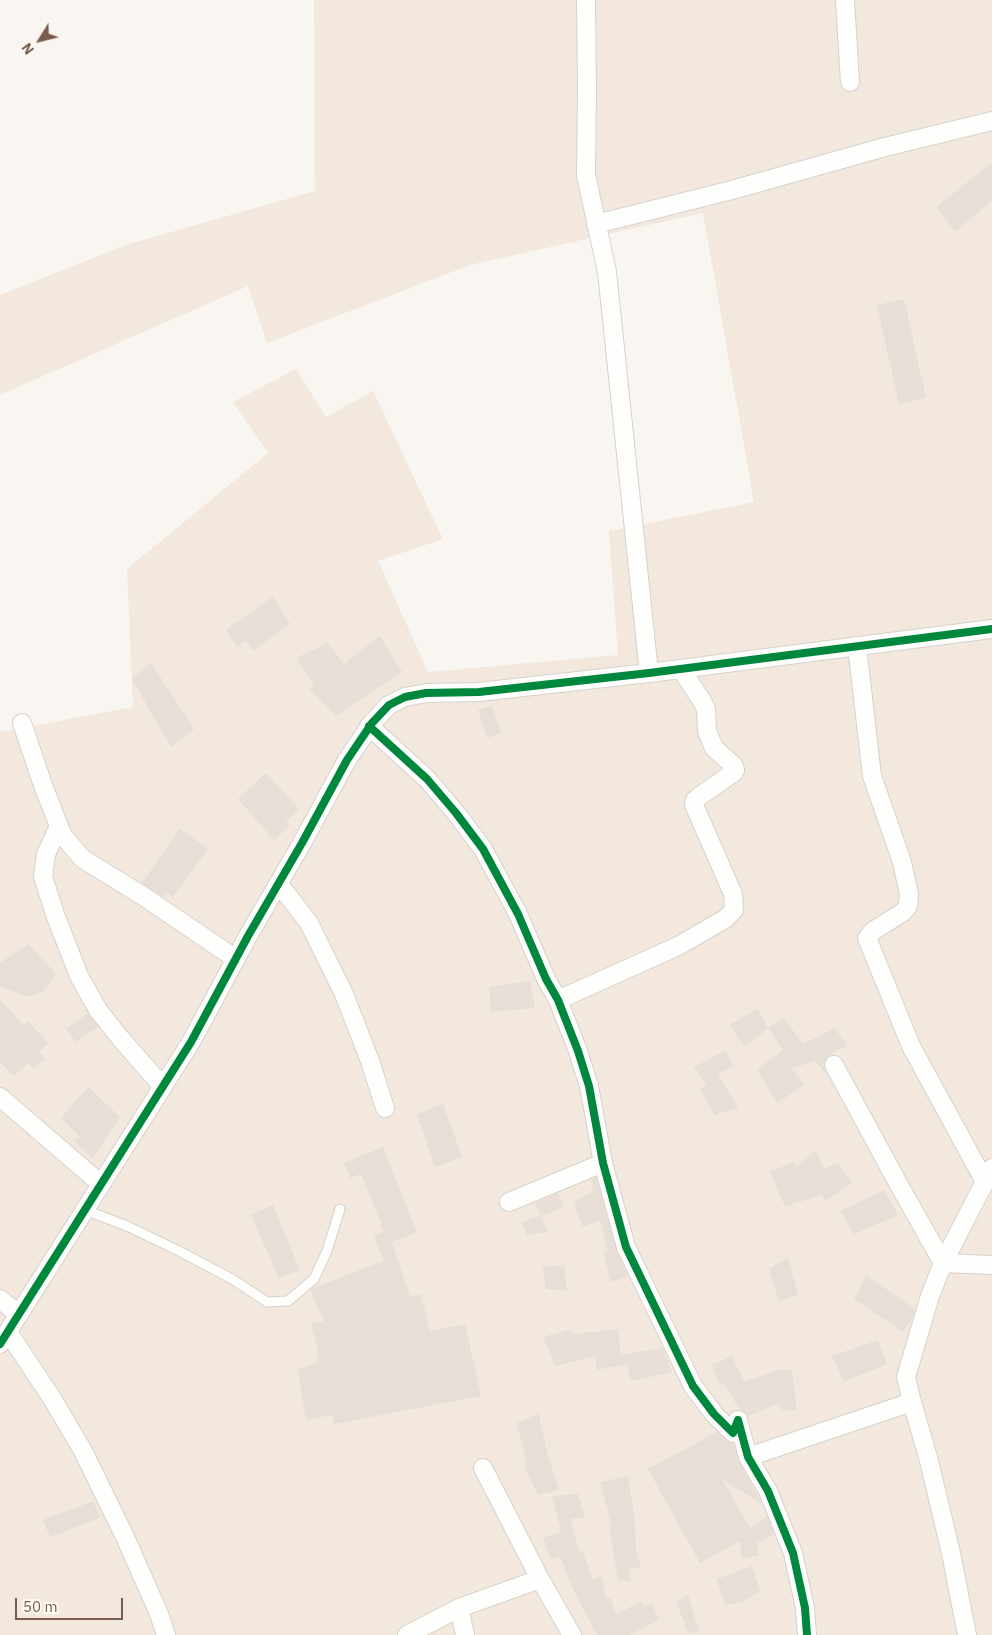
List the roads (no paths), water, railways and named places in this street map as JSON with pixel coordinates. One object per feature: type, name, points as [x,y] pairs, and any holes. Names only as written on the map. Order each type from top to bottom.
[{"type":"street","points":[[586,0],[588,88],[586,174],[607,272],[649,673]]},
{"type":"street","points":[[845,0],[850,82]]},
{"type":"street","points":[[596,224],[732,190],[885,147],[992,121]]},
{"type":"street","points":[[166,1635],[159,1614],[126,1539],[83,1450],[53,1400],[4,1338],[191,1042],[347,760],[369,726],[389,705],[405,697],[426,693],[479,692],[649,673],[992,629]]},
{"type":"street","points":[[857,646],[872,776],[900,854],[910,894],[908,906],[904,912],[873,931],[867,938],[911,1046],[988,1175],[944,1262],[930,1296],[906,1377],[944,1524],[967,1635]]},
{"type":"street","points":[[558,1000],[678,946],[725,919],[734,910],[733,894],[694,805],[695,800],[733,773],[734,766],[714,748],[707,730],[706,709],[681,669]]},
{"type":"street","points":[[22,723],[63,836],[84,859],[143,896],[236,959]]},
{"type":"street","points":[[369,726],[427,779],[456,813],[483,849],[518,914],[546,979],[558,1000],[578,1051],[589,1086],[604,1163],[626,1247],[693,1386],[714,1414],[733,1433],[738,1420],[748,1457],[768,1491],[793,1553],[805,1608],[807,1635]]},
{"type":"street","points":[[59,826],[46,854],[43,877],[56,917],[80,976],[98,1010],[163,1087]]},
{"type":"street","points":[[279,884],[309,923],[344,994],[370,1061],[385,1108]]},
{"type":"street","points":[[834,1065],[899,1186],[944,1262]]},
{"type":"street","points":[[0,1097],[101,1184]]},
{"type":"street","points":[[509,1202],[604,1163]]},
{"type":"street","points":[[944,1262],[992,1266]]},
{"type":"street","points":[[0,1299],[19,1315]]},
{"type":"street","points":[[748,1457],[912,1402]]},
{"type":"street","points":[[483,1468],[572,1635]]},
{"type":"street","points":[[407,1635],[460,1608],[540,1578]]},
{"type":"street","points":[[460,1608],[466,1635]]},
{"type":"lane","points":[[85,1210],[126,1226],[179,1251],[232,1279],[267,1302],[288,1301],[314,1279],[327,1251],[340,1209]]}]
